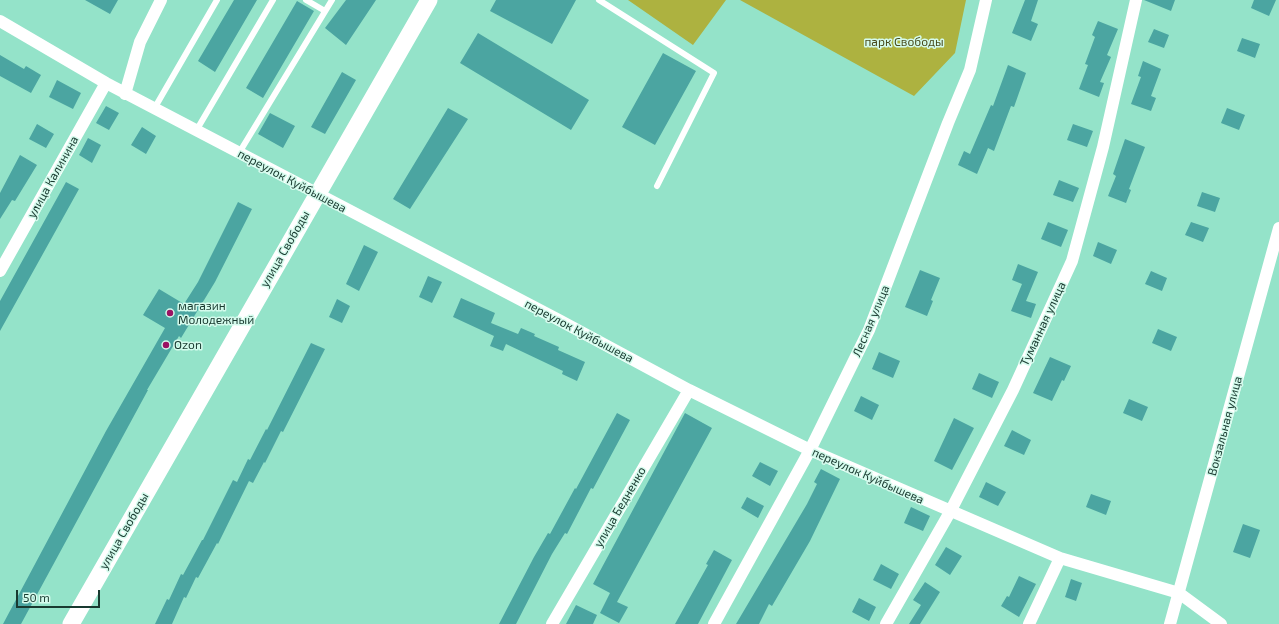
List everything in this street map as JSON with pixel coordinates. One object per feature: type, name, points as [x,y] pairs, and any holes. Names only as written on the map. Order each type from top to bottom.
[{"type":"main road","name":"улица Свободы","points":[[71,624],[316,194],[429,0]]},
{"type":"street","points":[[125,94],[140,42],[161,0]]},
{"type":"street","name":"Лесная улица","points":[[714,624],[810,450],[869,330],[948,123],[970,70],[986,0]]},
{"type":"street","name":"Туманная улица","points":[[886,624],[950,512],[1013,390],[1072,261],[1103,147],[1136,0]]},
{"type":"street","name":"переулок Куйбышева","points":[[0,21],[125,94],[559,320],[689,390],[810,450],[950,512],[1060,558],[1179,593]]},
{"type":"street","name":"улица Калинина","points":[[0,271],[106,83]]},
{"type":"street","name":"Вокзальная улица","points":[[1170,624],[1279,228]]},
{"type":"street","name":"улица Бедненко","points":[[552,624],[689,390]]},
{"type":"street","points":[[1029,624],[1060,558]]},
{"type":"street","points":[[1179,593],[1221,624]]},
{"type":"lane","points":[[154,109],[217,0]]},
{"type":"lane","points":[[196,131],[273,0]]},
{"type":"lane","points":[[306,0],[325,11]]},
{"type":"lane","points":[[239,154],[332,0]]},
{"type":"lane","points":[[599,0],[714,73],[657,186]]},
{"type":"green space","points":[[628,0],[726,0],[693,45]]},
{"type":"green space","name":"парк Свободы","points":[[740,0],[966,0],[955,53],[914,96]]},
{"type":"building","points":[[85,0],[118,0],[110,14]]},
{"type":"building","points":[[234,0],[257,0],[215,72],[198,61]]},
{"type":"building","points":[[346,0],[376,0],[346,45],[325,28]]},
{"type":"building","points":[[496,0],[576,0],[552,44],[490,11]]},
{"type":"building","points":[[1025,0],[1038,0],[1031,21],[1038,24],[1031,41],[1012,33]]},
{"type":"building","points":[[1144,0],[1175,0],[1171,11]]},
{"type":"building","points":[[1254,0],[1276,0],[1269,16],[1251,8]]},
{"type":"building","points":[[297,1],[314,11],[263,98],[246,88]]},
{"type":"building","points":[[1098,21],[1118,29],[1107,55],[1111,57],[1100,82],[1104,83],[1099,97],[1079,89],[1088,65],[1085,64],[1095,37],[1092,35]]},
{"type":"building","points":[[1154,29],[1169,35],[1164,48],[1148,42]]},
{"type":"building","points":[[478,33],[589,100],[571,130],[460,63]]},
{"type":"building","points":[[1242,38],[1260,44],[1255,58],[1237,51]]},
{"type":"building","points":[[663,53],[696,71],[655,145],[622,127]]},
{"type":"building","points":[[0,55],[24,69],[26,66],[41,75],[31,93],[0,76]]},
{"type":"building","points":[[1143,61],[1161,69],[1151,96],[1156,98],[1151,111],[1131,104],[1141,77],[1138,76]]},
{"type":"building","points":[[1008,65],[1026,73],[1014,107],[1011,106],[994,151],[988,148],[977,174],[958,165],[964,151],[970,154],[991,105],[993,106]]},
{"type":"building","points":[[342,72],[356,80],[325,134],[311,127]]},
{"type":"building","points":[[57,80],[81,93],[73,109],[49,97]]},
{"type":"building","points":[[106,106],[119,113],[109,130],[96,123]]},
{"type":"building","points":[[448,108],[468,119],[410,209],[393,199]]},
{"type":"building","points":[[1227,108],[1245,115],[1239,130],[1221,123]]},
{"type":"building","points":[[270,113],[295,126],[283,148],[258,134]]},
{"type":"building","points":[[37,124],[54,134],[46,148],[29,139]]},
{"type":"building","points":[[1073,124],[1093,131],[1087,147],[1067,140]]},
{"type":"building","points":[[142,127],[156,136],[146,154],[131,145]]},
{"type":"building","points":[[88,138],[101,145],[92,163],[79,155]]},
{"type":"building","points":[[1125,139],[1145,147],[1129,189],[1131,190],[1126,203],[1108,196],[1116,176],[1113,174]]},
{"type":"building","points":[[20,155],[37,165],[15,201],[12,200],[0,219],[0,193]]},
{"type":"building","points":[[1059,180],[1079,188],[1073,202],[1053,195]]},
{"type":"building","points":[[66,182],[79,189],[0,331],[0,301]]},
{"type":"building","points":[[1202,192],[1220,198],[1215,212],[1197,206]]},
{"type":"building","points":[[238,202],[252,209],[215,282],[181,338],[179,336],[147,390],[21,624],[3,624],[106,431],[165,328],[143,315],[159,289],[184,304],[198,282]]},
{"type":"building","points":[[1048,222],[1068,230],[1061,247],[1041,239]]},
{"type":"building","points":[[1191,222],[1209,228],[1203,242],[1185,235]]},
{"type":"building","points":[[1098,242],[1117,250],[1111,264],[1093,256]]},
{"type":"building","points":[[364,245],[378,252],[359,291],[346,284]]},
{"type":"building","points":[[1018,264],[1038,272],[1026,301],[1036,304],[1031,318],[1011,311],[1022,284],[1012,280]]},
{"type":"building","points":[[920,270],[940,278],[931,300],[933,301],[927,316],[905,307]]},
{"type":"building","points":[[1151,271],[1167,278],[1162,291],[1145,284]]},
{"type":"building","points":[[428,276],[442,282],[432,303],[419,297]]},
{"type":"building","points":[[461,298],[495,313],[491,323],[518,334],[521,328],[535,334],[534,336],[559,347],[558,350],[585,362],[577,381],[562,374],[563,371],[506,344],[503,351],[490,346],[494,336],[453,317]]},
{"type":"building","points":[[337,299],[350,306],[342,323],[329,317]]},
{"type":"building","points":[[1158,329],[1177,337],[1171,351],[1152,343]]},
{"type":"building","points":[[311,343],[325,349],[283,432],[281,431],[253,483],[249,481],[218,544],[217,543],[198,578],[196,577],[186,598],[184,597],[172,624],[155,624],[167,599],[169,600],[181,574],[183,575],[203,540],[233,480],[237,482],[248,459],[250,460],[266,429],[267,430]]},
{"type":"building","points":[[879,352],[900,361],[893,378],[872,369]]},
{"type":"building","points":[[1050,357],[1071,366],[1064,381],[1062,380],[1052,401],[1033,393]]},
{"type":"building","points":[[979,373],[999,382],[992,398],[972,389]]},
{"type":"building","points":[[861,396],[879,405],[872,420],[854,411]]},
{"type":"building","points":[[1129,399],[1148,407],[1142,421],[1123,413]]},
{"type":"building","points":[[617,413],[630,420],[593,489],[591,488],[567,534],[565,533],[552,554],[516,624],[499,624],[534,557],[548,533],[550,534],[575,488],[576,489]]},
{"type":"building","points":[[685,413],[712,428],[617,602],[628,607],[619,623],[600,613],[610,593],[593,584]]},
{"type":"building","points":[[954,418],[974,428],[952,470],[934,461]]},
{"type":"building","points":[[1012,430],[1031,440],[1024,455],[1004,446]]},
{"type":"building","points":[[760,462],[778,471],[770,486],[752,476]]},
{"type":"building","points":[[821,469],[840,479],[810,541],[772,606],[769,604],[759,624],[736,624],[807,504],[817,484],[814,482]]},
{"type":"building","points":[[986,482],[1006,492],[998,506],[979,497]]},
{"type":"building","points":[[1091,494],[1111,501],[1106,515],[1086,507]]},
{"type":"building","points":[[747,497],[764,506],[758,518],[741,508]]},
{"type":"building","points":[[911,507],[930,516],[923,531],[904,523]]},
{"type":"building","points":[[1243,524],[1260,530],[1250,558],[1233,552]]},
{"type":"building","points":[[946,547],[962,556],[950,575],[935,565]]},
{"type":"building","points":[[714,550],[732,560],[698,624],[675,624],[708,565],[706,564]]},
{"type":"building","points":[[881,564],[899,574],[891,589],[873,580]]},
{"type":"building","points":[[1019,576],[1036,584],[1019,617],[1001,606],[1007,596],[1009,597]]},
{"type":"building","points":[[1071,579],[1082,583],[1076,601],[1065,597]]},
{"type":"building","points":[[925,582],[940,592],[920,624],[909,624],[921,605],[913,600]]},
{"type":"building","points":[[859,598],[876,607],[869,621],[852,612]]},
{"type":"building","points":[[576,605],[597,615],[593,624],[566,624]]},
{"type":"place","name":"магазин Молодежный","points":[[170,313]]},
{"type":"place","name":"Ozon","points":[[166,345]]}]
